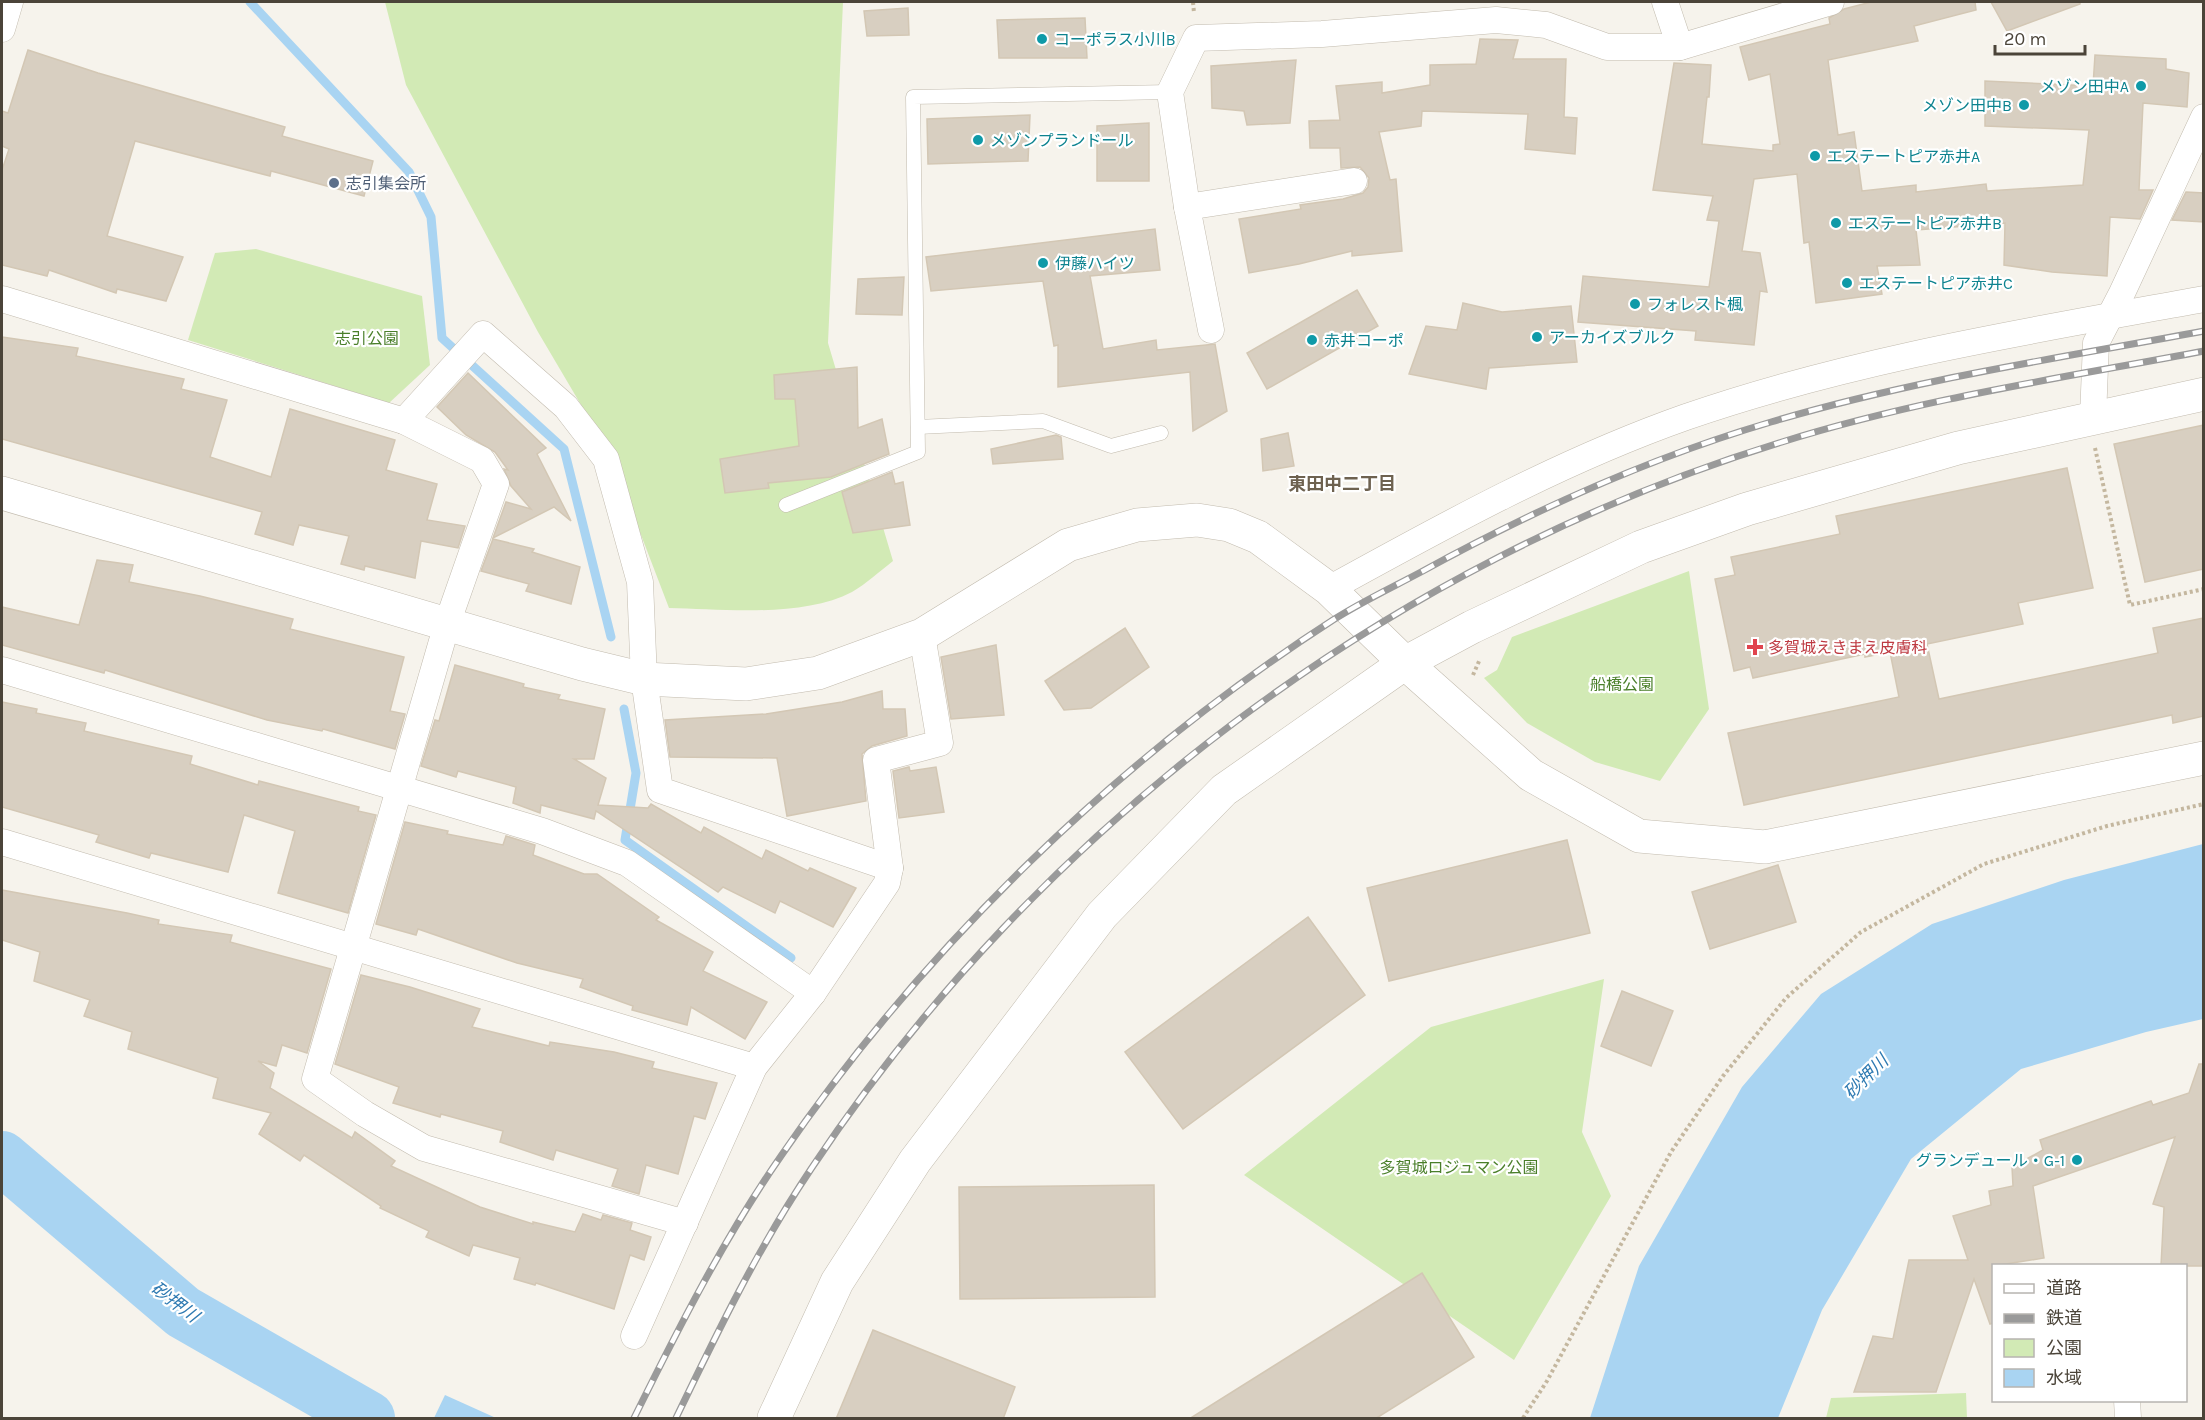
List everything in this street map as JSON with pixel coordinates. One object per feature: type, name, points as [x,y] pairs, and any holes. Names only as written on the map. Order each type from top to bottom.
[{"type":"street","points":[[2,29],[10,2]]},
{"type":"street","points":[[1665,2],[1680,47]]},
{"type":"street","points":[[1211,330],[1187,207],[1170,92],[1196,38],[1322,34],[1496,20],[1546,25],[1607,47],[1680,47],[1831,2]]},
{"type":"street","points":[[2093,428],[2096,343],[2204,117]]},
{"type":"street","points":[[1187,207],[1354,181]]},
{"type":"street","points":[[2,299],[404,421],[482,460],[496,484],[447,624],[352,945],[315,1079],[365,1113],[424,1148],[685,1223]]},
{"type":"street","points":[[1329,589],[1441,527],[1573,461],[1685,417],[1827,374],[1974,340],[2204,299]]},
{"type":"street","points":[[404,421],[483,334],[566,407],[606,459],[640,582],[644,679],[660,790],[890,868]]},
{"type":"street","points":[[774,1419],[837,1282],[915,1161],[1102,915],[1224,790],[1405,663],[1472,627],[1641,547],[1748,509],[1958,448],[2093,428],[2204,394]]},
{"type":"street","points":[[2,493],[447,624],[644,679],[746,684],[818,673],[922,635],[1068,545],[1137,525],[1197,520],[1229,525],[1258,537],[1329,589],[1405,663],[1531,775],[1639,836],[1765,847],[2204,758]]},
{"type":"street","points":[[634,1336],[754,1067],[813,993],[887,883],[890,868],[876,760],[940,743],[922,635]]},
{"type":"street","points":[[2,670],[397,790],[542,831],[627,863],[813,993]]},
{"type":"street","points":[[2,842],[754,1067]]},
{"type":"street","points":[[2127,1402],[2128,1419]]},
{"type":"lane","points":[[786,506],[918,452],[913,97],[1170,92]]},
{"type":"lane","points":[[918,427],[1043,421],[1111,446],[1161,433]]},
{"type":"path","points":[[2093,428],[2130,606],[2204,589]]},
{"type":"path","points":[[1473,675],[1481,657]]},
{"type":"path","points":[[1523,1419],[1547,1381],[1671,1152],[1723,1076],[1786,998],[1861,932],[1983,864],[2107,826],[2204,804]]},
{"type":"green space","points":[[385,2],[843,2],[828,343],[893,561],[852,592],[810,606],[762,610],[669,608],[610,454],[538,332],[406,85]]},
{"type":"green space","name":"志引公園","points":[[256,249],[422,296],[430,365],[389,403],[188,340],[215,253]]},
{"type":"green space","name":"船橋公園","points":[[1689,571],[1709,709],[1660,781],[1595,762],[1527,723],[1484,678],[1497,670],[1512,637]]},
{"type":"green space","name":"多賀城ロジュマン公園","points":[[1604,979],[1582,1132],[1611,1196],[1514,1360],[1244,1175],[1431,1027]]},
{"type":"green space","points":[[1966,1393],[1967,1418],[1826,1418],[1831,1398]]},
{"type":"water","points":[[2203,844],[2203,1019],[2146,1032],[2021,1069],[1911,1159],[1822,1310],[1778,1418],[1590,1418],[1639,1266],[1742,1087],[1821,994],[1932,924],[2064,880]]},
{"type":"water","points":[[445,1395],[496,1418],[434,1418]]},
{"type":"building","points":[[1871,2],[1975,2],[1976,10],[1914,26],[1918,41],[1828,60],[1838,135],[1854,132],[1862,191],[1916,185],[1916,192],[1986,184],[1987,191],[2083,185],[2089,130],[1985,126],[1985,81],[2093,86],[2095,55],[2166,59],[2166,69],[2189,73],[2187,107],[2143,103],[2139,190],[2153,190],[2140,219],[2110,217],[2107,276],[2052,272],[2004,265],[2005,223],[1916,230],[1920,265],[1877,266],[1882,294],[1816,303],[1809,242],[1804,243],[1797,174],[1754,179],[1742,251],[1760,253],[1767,292],[1760,291],[1754,345],[1695,340],[1696,331],[1578,322],[1583,276],[1709,287],[1719,221],[1707,220],[1713,196],[1653,190],[1674,63],[1711,65],[1702,144],[1773,151],[1773,145],[1780,144],[1770,74],[1749,80],[1740,47],[1830,24],[1829,18],[1844,9]]},
{"type":"building","points":[[1991,2],[2080,2],[2080,4],[2007,31]]},
{"type":"building","points":[[908,8],[909,35],[867,36],[864,11]]},
{"type":"building","name":"コーポラス小川B","points":[[1085,18],[1087,58],[999,58],[997,20]]},
{"type":"building","points":[[1480,39],[1518,40],[1513,59],[1566,59],[1564,117],[1577,118],[1575,154],[1525,149],[1528,114],[1422,111],[1421,126],[1379,132],[1390,180],[1396,179],[1402,251],[1352,256],[1352,251],[1249,273],[1239,219],[1301,209],[1300,205],[1343,199],[1363,193],[1368,187],[1369,178],[1360,167],[1341,168],[1340,148],[1310,148],[1309,121],[1340,120],[1336,86],[1382,82],[1382,93],[1430,85],[1430,65],[1476,64]]},
{"type":"building","points":[[28,50],[98,73],[285,127],[282,136],[373,161],[364,196],[271,171],[270,176],[135,141],[107,236],[183,257],[166,301],[117,289],[116,293],[49,270],[47,276],[2,265],[2,170],[9,149],[2,146],[2,111],[8,113]]},
{"type":"building","points":[[1296,60],[1290,123],[1247,125],[1244,111],[1212,108],[1211,66]]},
{"type":"building","name":"メゾンプランドール","points":[[1030,115],[1028,161],[928,164],[927,119]]},
{"type":"building","points":[[1149,123],[1149,181],[1097,181],[1097,126]]},
{"type":"building","points":[[2186,192],[2204,193],[2204,222],[2172,220]]},
{"type":"building","points":[[1155,229],[1160,270],[1090,276],[1103,349],[1156,340],[1157,350],[1215,344],[1227,411],[1193,431],[1190,372],[1058,387],[1058,345],[1054,346],[1043,281],[931,291],[926,257]]},
{"type":"building","points":[[904,277],[902,315],[856,314],[858,279]]},
{"type":"building","name":"赤井コーポ","points":[[1357,290],[1378,326],[1267,389],[1247,353]]},
{"type":"building","points":[[1463,303],[1502,312],[1571,306],[1577,362],[1489,368],[1486,389],[1409,374],[1426,326],[1457,330]]},
{"type":"building","points":[[2,337],[78,348],[76,356],[184,379],[181,389],[227,400],[210,457],[271,477],[290,409],[395,440],[386,470],[437,484],[427,520],[465,526],[458,548],[421,541],[415,578],[365,566],[364,570],[341,564],[349,536],[299,525],[293,545],[255,534],[262,512],[2,439]]},
{"type":"building","points":[[857,367],[858,428],[882,419],[889,454],[831,477],[768,483],[769,488],[725,493],[720,459],[799,446],[795,399],[775,399],[774,375]]},
{"type":"building","points":[[468,373],[546,448],[537,454],[571,521],[554,507],[493,538],[506,502],[531,509],[511,486],[504,469],[508,470],[495,452],[466,435],[437,407]]},
{"type":"building","points":[[2204,425],[2204,569],[2145,582],[2114,444]]},
{"type":"building","points":[[1288,433],[1294,466],[1263,471],[1261,439]]},
{"type":"building","points":[[1056,435],[1061,437],[1063,459],[993,464],[991,449]]},
{"type":"building","points":[[2067,468],[2093,588],[2018,603],[2023,624],[1927,644],[1939,699],[2158,653],[2153,628],[2204,618],[2204,716],[2173,723],[2172,715],[1744,805],[1728,733],[1899,697],[1890,652],[1865,657],[1865,654],[1753,678],[1750,667],[1734,671],[1715,579],[1735,575],[1731,557],[1840,534],[1836,516]]},
{"type":"building","points":[[892,472],[895,484],[903,482],[910,525],[853,533],[842,492]]},
{"type":"building","points":[[493,539],[534,549],[532,552],[580,567],[571,604],[526,591],[529,584],[481,571]]},
{"type":"building","points":[[97,560],[133,565],[129,582],[200,596],[293,619],[290,629],[404,657],[390,711],[405,714],[395,749],[323,729],[322,731],[267,720],[105,670],[104,673],[2,645],[2,607],[79,625]]},
{"type":"building","points":[[1125,628],[1149,667],[1091,708],[1064,710],[1045,681]]},
{"type":"building","points":[[996,645],[1004,715],[951,719],[941,657]]},
{"type":"building","points":[[455,665],[524,684],[523,687],[560,695],[558,699],[605,709],[594,759],[574,759],[606,778],[598,805],[648,808],[651,804],[701,833],[704,827],[762,859],[766,850],[808,871],[810,868],[856,888],[833,927],[780,901],[775,913],[723,887],[718,892],[596,811],[594,819],[541,805],[540,813],[513,803],[516,787],[458,771],[456,777],[421,766],[435,720],[439,721]]},
{"type":"building","points":[[882,691],[883,709],[905,709],[907,736],[872,746],[862,754],[866,801],[787,816],[777,758],[670,757],[665,720],[766,714],[842,702]]},
{"type":"building","points":[[2,702],[37,709],[36,713],[86,723],[84,731],[192,756],[190,764],[258,785],[259,781],[359,807],[358,811],[376,815],[348,913],[278,893],[295,831],[244,815],[228,872],[151,853],[149,858],[96,842],[99,835],[2,807]]},
{"type":"building","points":[[909,767],[910,771],[936,767],[944,812],[899,818],[893,771]]},
{"type":"building","points":[[405,822],[448,831],[447,834],[503,845],[506,836],[535,845],[533,855],[584,874],[597,874],[659,917],[656,920],[713,952],[703,971],[767,1002],[745,1039],[691,1007],[687,1025],[632,1010],[633,1006],[580,987],[583,979],[517,963],[418,929],[416,935],[376,924]]},
{"type":"building","points":[[1567,840],[1590,933],[1389,981],[1367,888]]},
{"type":"building","points":[[1778,865],[1796,922],[1710,949],[1692,892]]},
{"type":"building","points":[[2,890],[127,913],[159,920],[158,924],[232,935],[230,942],[331,969],[307,1053],[282,1045],[276,1066],[258,1061],[274,1073],[270,1088],[352,1138],[355,1132],[395,1161],[391,1166],[480,1207],[533,1224],[533,1222],[575,1232],[583,1214],[601,1220],[603,1215],[632,1223],[630,1230],[651,1237],[644,1260],[630,1255],[614,1309],[536,1283],[535,1285],[514,1279],[520,1258],[473,1245],[469,1256],[426,1237],[429,1231],[380,1208],[381,1206],[304,1155],[300,1161],[259,1134],[271,1113],[213,1098],[218,1078],[128,1049],[132,1032],[84,1016],[90,1000],[34,981],[40,952],[2,940]]},
{"type":"building","points":[[1308,917],[1365,995],[1183,1129],[1125,1052]]},
{"type":"building","points":[[361,975],[410,987],[480,1009],[472,1027],[549,1046],[550,1042],[614,1052],[654,1062],[652,1068],[717,1083],[705,1119],[694,1116],[678,1174],[646,1165],[639,1194],[612,1186],[618,1169],[556,1150],[553,1160],[500,1142],[503,1131],[441,1114],[440,1117],[393,1103],[399,1087],[335,1064]]},
{"type":"building","points":[[1622,991],[1673,1011],[1651,1066],[1601,1046]]},
{"type":"building","points":[[2199,1064],[2204,1064],[2204,1266],[2161,1264],[2164,1207],[2153,1204],[2175,1137],[2033,1186],[2044,1258],[1992,1264],[1992,1324],[1990,1324],[1974,1279],[1936,1392],[1854,1392],[1873,1336],[1893,1339],[1909,1260],[1968,1260],[1953,1216],[1991,1205],[1989,1191],[2013,1186],[2012,1167],[2043,1150],[2040,1140],[2151,1101],[2153,1105],[2189,1093]]},
{"type":"building","points":[[1154,1185],[1155,1297],[960,1299],[959,1187]]},
{"type":"building","points":[[1422,1273],[1474,1357],[1375,1419],[1189,1419]]},
{"type":"building","points":[[873,1330],[1015,1387],[1003,1419],[836,1419]]},
{"type":"waterway","points":[[250,2],[409,172],[431,217],[442,338],[564,449],[611,637]]},
{"type":"waterway","points":[[624,709],[636,773],[625,840],[791,958]]},
{"type":"waterway","name":"砂押川","points":[[2,1158],[183,1312],[368,1418]]},
{"type":"railway","points":[[634,1418],[703,1284],[760,1187],[837,1078],[898,1003],[1031,861],[1102,795],[1177,732],[1254,674],[1344,613],[1505,528],[1548,507],[1680,452],[1771,422],[1878,394],[1986,371],[2204,331]]},
{"type":"railway","points":[[676,1418],[739,1291],[773,1229],[811,1169],[902,1044],[1003,928],[1115,820],[1235,722],[1362,635],[1497,558],[1637,494],[1782,442],[1886,413],[1938,401],[2204,351]]},
{"type":"place","name":"コーポラス小川B","points":[[1042,39]]},
{"type":"place","name":"メゾン田中A","points":[[2141,86]]},
{"type":"place","name":"メゾン田中B","points":[[2024,105]]},
{"type":"place","name":"メゾンプランドール","points":[[978,140]]},
{"type":"place","name":"エステートピア赤井A","points":[[1815,156]]},
{"type":"place","name":"志引集会所","points":[[334,183]]},
{"type":"place","name":"エステートピア赤井B","points":[[1836,223]]},
{"type":"place","name":"伊藤ハイツ","points":[[1043,263]]},
{"type":"place","name":"エステートピア赤井C","points":[[1847,283]]},
{"type":"place","name":"フォレスト楓","points":[[1635,304]]},
{"type":"place","name":"アーカイズブルク","points":[[1537,337]]},
{"type":"place","name":"赤井コーポ","points":[[1312,340]]},
{"type":"place","name":"多賀城えきまえ皮膚科","points":[[1755,647]]},
{"type":"place","name":"グランデュール・G-1","points":[[2077,1160]]},
{"type":"district","name":"東田中二丁目","points":[[1342,484]]}]
